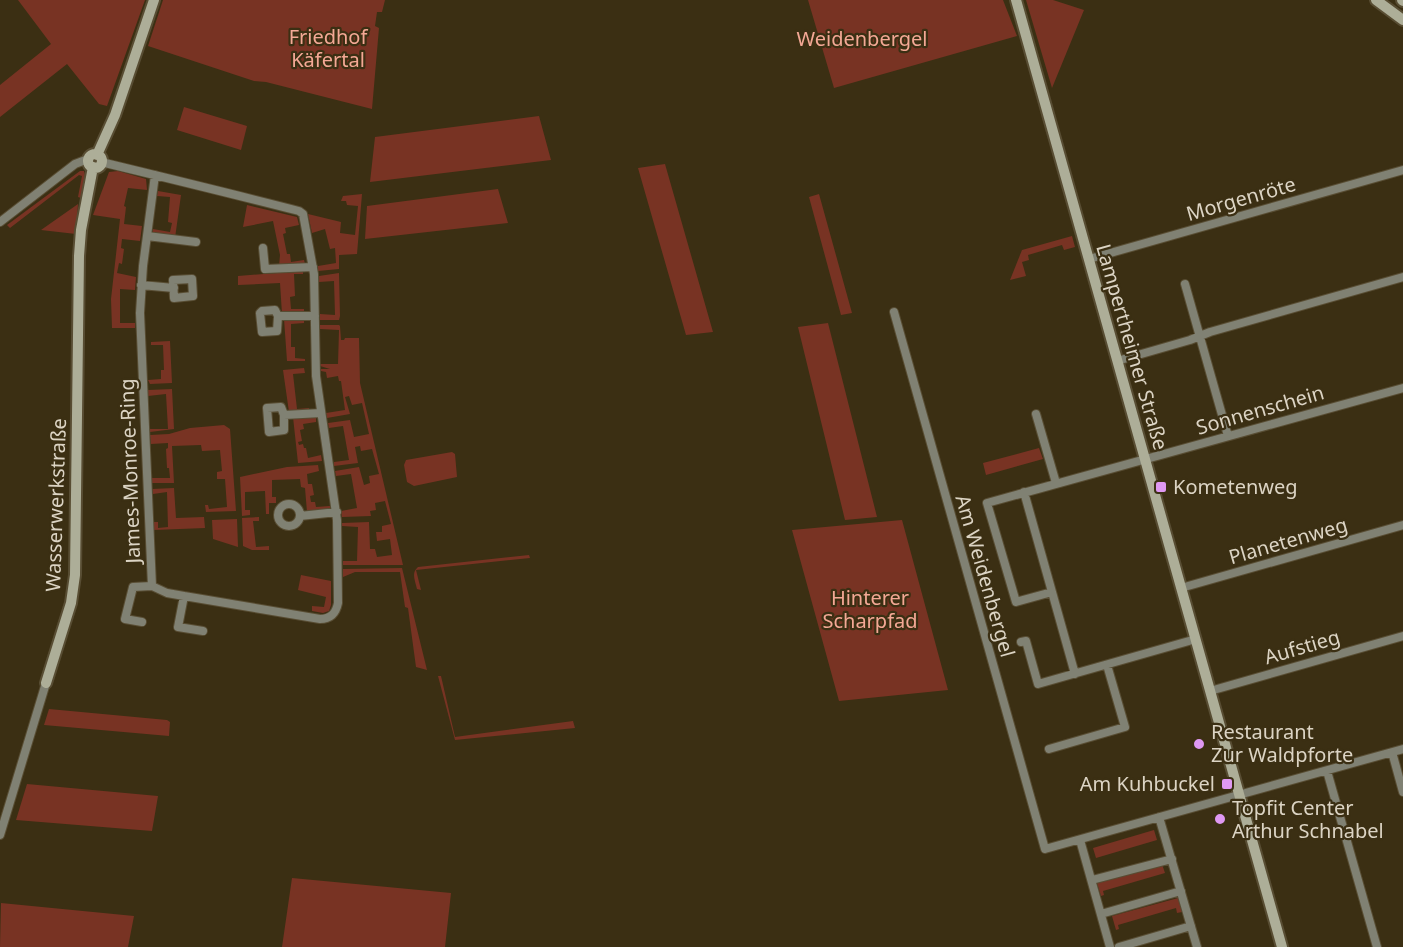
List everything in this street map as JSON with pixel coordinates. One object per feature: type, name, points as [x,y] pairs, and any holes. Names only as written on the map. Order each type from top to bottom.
[{"type":"street","name":"Wasserwerkstraße","points":[[0,835],[70,603],[75,574],[81,230],[95,161],[115,115],[154,0]]},
{"type":"street","name":"Lampertheimer Straße","points":[[1016,0],[1282,947]]},
{"type":"street","points":[[1376,0],[1403,20]]},
{"type":"street","name":"James-Monroe-Ring","points":[[95,161],[155,175],[300,212],[304,218],[313,267],[316,376],[337,512],[338,603],[337,610],[329,617],[320,619],[184,596],[167,593],[152,586],[141,285],[155,175]]},
{"type":"street","points":[[0,222],[75,164],[95,161]]},
{"type":"street","name":"Morgenröte","points":[[1089,259],[1403,170]]},
{"type":"street","points":[[147,236],[196,242]]},
{"type":"street","points":[[263,248],[265,269],[313,267]]},
{"type":"street","points":[[1118,361],[1403,278]]},
{"type":"street","points":[[1185,284],[1228,436]]},
{"type":"street","points":[[141,285],[174,288]]},
{"type":"street","name":"Am Weidenbergel","points":[[894,312],[1046,849],[1080,840]]},
{"type":"street","points":[[278,316],[315,316]]},
{"type":"street","name":"Sonnenschein","points":[[1052,592],[1016,602],[987,503],[1403,388]]},
{"type":"street","points":[[284,415],[321,413]]},
{"type":"street","points":[[1036,414],[1056,483]]},
{"type":"street","points":[[1024,492],[1075,674]]},
{"type":"street","points":[[300,516],[337,512]]},
{"type":"street","name":"Planetenweg","points":[[1181,588],[1403,525]]},
{"type":"street","points":[[142,622],[125,619],[130,593],[133,587],[152,586]]},
{"type":"street","points":[[184,596],[178,627],[202,631]]},
{"type":"street","name":"Aufstieg","points":[[1210,691],[1403,636]]},
{"type":"street","points":[[1021,642],[1026,641],[1038,684],[1196,639]]},
{"type":"street","points":[[1049,749],[1125,727],[1107,664]]},
{"type":"street","points":[[1110,947],[1080,840],[1403,749]]},
{"type":"street","points":[[1392,752],[1403,792]]},
{"type":"street","points":[[1328,771],[1377,947]]},
{"type":"street","points":[[1159,817],[1197,947]]},
{"type":"street","points":[[1092,880],[1172,860]]},
{"type":"street","points":[[1101,914],[1181,891]]},
{"type":"street","points":[[1119,947],[1191,926]]},
{"type":"green space","points":[[18,0],[145,0],[107,106],[99,104],[67,64],[0,117],[0,85],[51,44]]},
{"type":"green space","name":"Friedhof Käfertal","points":[[163,0],[385,0],[382,12],[377,12],[375,26],[379,28],[372,109],[254,81],[148,46]]},
{"type":"green space","name":"Weidenbergel","points":[[808,0],[1003,0],[1017,36],[834,88]]},
{"type":"green space","points":[[1026,0],[1053,0],[1084,10],[1052,88]]},
{"type":"green space","points":[[184,107],[247,126],[241,150],[177,130]]},
{"type":"green space","points":[[539,116],[551,160],[370,182],[375,137]]},
{"type":"green space","points":[[665,164],[713,332],[686,335],[638,168]]},
{"type":"green space","points":[[80,171],[84,171],[85,175],[81,198],[78,197],[82,176],[79,175],[10,228],[7,225]]},
{"type":"green space","points":[[118,171],[146,179],[147,190],[128,188],[124,206],[126,207],[124,224],[142,226],[140,241],[122,239],[121,248],[124,249],[122,264],[119,263],[117,273],[136,277],[135,290],[120,289],[120,323],[135,323],[135,328],[112,328],[111,299],[120,219],[93,215],[109,172]]},
{"type":"green space","points":[[498,189],[508,223],[365,239],[367,206]]},
{"type":"green space","points":[[158,191],[181,195],[175,238],[152,235],[153,229],[170,232],[172,223],[168,222],[170,197],[157,196]]},
{"type":"green space","points":[[362,194],[357,254],[339,255],[339,269],[318,271],[318,266],[336,263],[335,248],[330,249],[325,229],[312,233],[308,214],[341,222],[340,233],[355,235],[358,206],[347,205],[346,201],[341,201],[343,196]]},
{"type":"green space","points":[[819,194],[852,313],[841,315],[809,197]]},
{"type":"green space","points":[[78,204],[76,234],[41,230]]},
{"type":"green space","points":[[247,205],[297,217],[299,225],[285,228],[286,233],[283,234],[291,262],[304,260],[305,264],[279,266],[280,255],[273,221],[243,227]]},
{"type":"green space","points":[[1072,236],[1075,247],[1064,250],[1062,245],[1028,255],[1029,260],[1022,262],[1026,276],[1010,280],[1022,250]]},
{"type":"green space","points":[[303,271],[303,274],[294,274],[295,296],[290,297],[291,309],[304,309],[304,313],[282,314],[280,283],[238,285],[238,276]]},
{"type":"green space","points":[[339,273],[339,320],[320,320],[320,314],[335,315],[334,281],[319,282],[319,276]]},
{"type":"green space","points":[[284,319],[304,319],[304,323],[291,324],[291,347],[295,347],[295,358],[305,359],[305,361],[287,361]]},
{"type":"green space","points":[[828,323],[877,517],[845,520],[798,327]]},
{"type":"green space","points":[[320,325],[339,325],[341,340],[359,338],[360,383],[403,565],[343,565],[343,561],[357,561],[358,527],[342,526],[342,523],[369,522],[370,549],[375,549],[377,557],[392,555],[390,539],[377,541],[376,532],[382,532],[382,526],[391,524],[385,501],[375,503],[376,510],[370,511],[371,516],[342,517],[341,511],[357,508],[351,474],[336,476],[335,471],[359,467],[364,485],[370,483],[369,476],[379,474],[372,449],[361,451],[360,446],[355,447],[358,463],[334,466],[334,462],[349,460],[343,426],[329,428],[328,423],[350,420],[354,437],[369,434],[362,403],[352,405],[349,396],[345,397],[350,414],[327,418],[326,413],[345,410],[341,381],[338,376],[327,378],[326,372],[321,369],[330,369],[320,366],[320,364],[338,364],[339,330],[320,329]]},
{"type":"green space","points":[[170,341],[172,383],[150,384],[148,380],[161,379],[161,370],[164,370],[163,345],[151,345],[151,342]]},
{"type":"green space","points":[[304,368],[305,373],[293,374],[297,409],[309,408],[309,411],[289,412],[283,370]]},
{"type":"green space","points":[[172,389],[174,429],[150,432],[150,429],[168,429],[166,394],[148,396],[148,390]]},
{"type":"green space","points":[[316,416],[316,422],[303,424],[304,429],[300,430],[302,441],[298,442],[306,448],[308,458],[321,455],[322,461],[298,463],[293,417]]},
{"type":"green space","points":[[224,425],[230,429],[236,511],[206,512],[205,505],[208,505],[209,509],[227,507],[225,479],[217,479],[217,472],[222,471],[220,450],[202,451],[201,445],[172,446],[174,483],[152,483],[152,478],[170,478],[169,468],[167,468],[168,443],[151,444],[150,435]]},
{"type":"green space","points":[[1039,448],[1043,459],[986,475],[983,463]]},
{"type":"green space","points":[[452,452],[455,454],[457,477],[414,486],[407,482],[404,465],[406,460]]},
{"type":"green space","points":[[318,465],[319,471],[307,474],[308,484],[312,484],[314,495],[310,496],[311,502],[315,502],[316,507],[330,506],[330,510],[307,512],[305,488],[301,487],[300,479],[272,480],[272,497],[276,497],[276,503],[269,503],[269,514],[266,514],[265,491],[245,492],[245,510],[250,510],[250,515],[242,516],[240,477],[287,467]]},
{"type":"green space","points":[[174,488],[176,518],[204,517],[205,528],[154,530],[154,522],[158,522],[158,528],[168,527],[167,492],[153,494],[152,489]]},
{"type":"green space","points":[[259,517],[259,521],[253,521],[256,547],[269,546],[269,550],[252,550],[243,546],[242,518]]},
{"type":"green space","points":[[237,519],[238,547],[213,539],[212,520]]},
{"type":"green space","name":"Hinterer Scharpfad","points":[[902,520],[948,690],[839,701],[792,530]]},
{"type":"green space","points":[[529,555],[530,558],[416,570],[421,590],[417,589],[414,574],[416,569],[418,567]]},
{"type":"green space","points":[[402,568],[427,670],[416,667],[408,608],[405,607],[400,572],[355,572],[343,577],[343,569]]},
{"type":"green space","points":[[301,575],[331,581],[329,611],[323,613],[312,611],[312,606],[324,607],[326,597],[298,590]]},
{"type":"green space","points":[[438,676],[441,676],[455,737],[573,721],[575,728],[455,740]]},
{"type":"green space","points":[[49,709],[167,720],[170,722],[169,736],[44,725]]},
{"type":"green space","points":[[27,784],[158,796],[152,831],[16,820]]},
{"type":"green space","points":[[1154,830],[1157,840],[1096,858],[1093,848]]},
{"type":"green space","points":[[1162,864],[1165,873],[1103,891],[1104,895],[1101,896],[1097,883]]},
{"type":"green space","points":[[292,878],[451,893],[445,947],[282,947]]},
{"type":"green space","points":[[1178,898],[1182,912],[1177,913],[1176,908],[1118,925],[1119,929],[1116,930],[1112,916]]},
{"type":"green space","points":[[1,903],[134,916],[128,947],[0,947]]},
{"type":"place","name":"Kometenweg","points":[[1161,487]]},
{"type":"place","name":"Restaurant Zur Waldpforte","points":[[1199,744]]},
{"type":"place","name":"Am Kuhbuckel","points":[[1227,784]]},
{"type":"place","name":"Topfit Center Arthur Schnabel","points":[[1220,819]]}]
